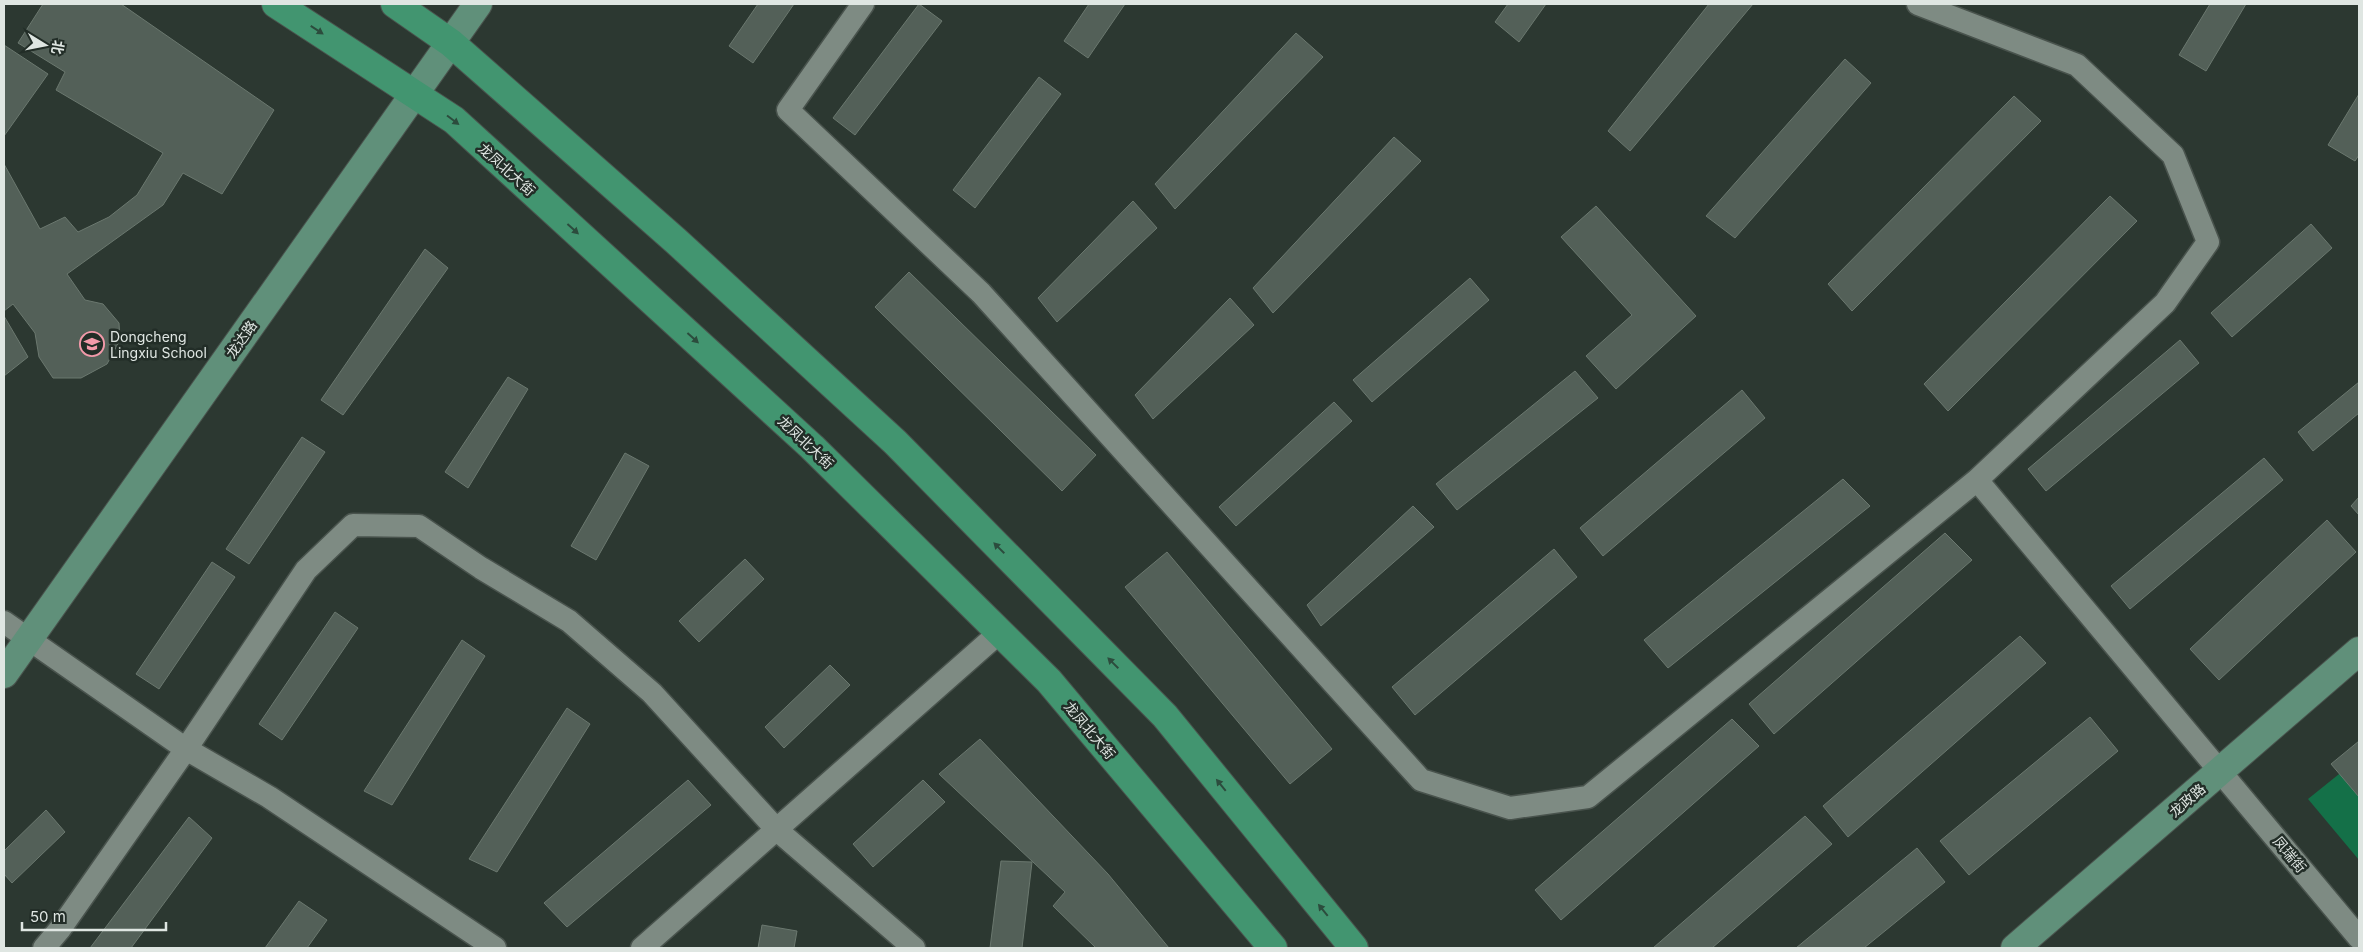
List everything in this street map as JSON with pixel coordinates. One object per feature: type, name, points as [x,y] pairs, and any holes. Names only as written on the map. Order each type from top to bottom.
[{"type":"main road","name":"龙凤北大街","points":[[276,4],[454,120],[812,447],[1049,681],[1273,948]]},
{"type":"main road","points":[[395,4],[451,43],[676,241],[894,442],[1165,716],[1354,948]]},
{"type":"street","name":"龙达路","points":[[4,674],[478,4]]},
{"type":"street","points":[[863,4],[788,110],[981,293],[1421,780],[1510,808],[1588,797],[1977,480],[2165,303],[2208,242],[2173,155],[2076,65],[1918,4]]},
{"type":"street","name":"凤瑞街","points":[[1977,480],[2359,938]]},
{"type":"street","points":[[44,948],[60,929],[186,749],[306,570],[353,525],[418,526],[481,568],[569,621],[652,693],[776,830],[914,948]]},
{"type":"street","points":[[4,622],[186,749],[269,797],[495,948]]},
{"type":"street","points":[[642,948],[1000,632]]},
{"type":"street","name":"龙政路","points":[[2015,948],[2359,651]]},
{"type":"green space","points":[[2359,758],[2359,860],[2308,799]]},
{"type":"building","points":[[43,4],[121,4],[274,110],[222,194],[183,173],[163,205],[67,274],[85,300],[103,304],[119,323],[120,340],[107,364],[81,378],[53,378],[39,357],[35,333],[13,304],[4,311],[4,164],[40,229],[65,217],[78,232],[109,217],[137,195],[163,153],[56,90],[65,72],[18,43]]},
{"type":"building","points":[[758,4],[794,4],[753,63],[729,46]]},
{"type":"building","points":[[919,4],[942,21],[855,135],[833,118]]},
{"type":"building","points":[[1089,4],[1125,4],[1088,58],[1064,41]]},
{"type":"building","points":[[1508,4],[1546,4],[1519,42],[1495,22]]},
{"type":"building","points":[[1709,4],[1753,4],[1630,151],[1608,131]]},
{"type":"building","points":[[2210,4],[2246,4],[2206,71],[2179,55]]},
{"type":"building","points":[[1296,33],[1323,57],[1175,209],[1155,184]]},
{"type":"building","points":[[4,45],[48,74],[4,136]]},
{"type":"building","points":[[1845,59],[1871,83],[1735,238],[1706,216]]},
{"type":"building","points":[[1039,77],[1061,94],[975,208],[953,190]]},
{"type":"building","points":[[2359,94],[2359,155],[2355,161],[2328,145]]},
{"type":"building","points":[[2014,96],[2041,121],[1852,311],[1828,284]]},
{"type":"building","points":[[1394,137],[1421,161],[1273,313],[1253,288]]},
{"type":"building","points":[[2110,196],[2137,221],[1948,411],[1924,384]]},
{"type":"building","points":[[1133,201],[1157,228],[1057,322],[1038,298]]},
{"type":"building","points":[[1596,206],[1696,316],[1616,389],[1586,356],[1632,315],[1561,237]]},
{"type":"building","points":[[2311,224],[2332,248],[2232,337],[2211,313]]},
{"type":"building","points":[[425,249],[448,268],[343,415],[321,400]]},
{"type":"building","points":[[909,272],[1096,455],[1062,491],[875,307]]},
{"type":"building","points":[[1470,278],[1489,300],[1372,402],[1353,380]]},
{"type":"building","points":[[1230,298],[1254,325],[1153,419],[1135,395]]},
{"type":"building","points":[[4,316],[28,357],[4,376]]},
{"type":"building","points":[[2180,340],[2199,363],[2046,491],[2028,469]]},
{"type":"building","points":[[1575,371],[1598,398],[1457,510],[1436,484]]},
{"type":"building","points":[[508,377],[528,389],[468,488],[445,472]]},
{"type":"building","points":[[2359,382],[2359,413],[2313,451],[2298,432]]},
{"type":"building","points":[[1742,390],[1765,418],[1603,556],[1580,528]]},
{"type":"building","points":[[1334,402],[1352,421],[1236,526],[1219,507]]},
{"type":"building","points":[[302,437],[325,452],[249,564],[226,549]]},
{"type":"building","points":[[625,453],[649,466],[596,560],[571,546]]},
{"type":"building","points":[[2264,458],[2283,480],[2130,609],[2111,586]]},
{"type":"building","points":[[1843,479],[1870,506],[1668,668],[1644,640]]},
{"type":"building","points":[[2359,497],[2359,515],[2351,506]]},
{"type":"building","points":[[1413,506],[1434,527],[1321,626],[1307,605]]},
{"type":"building","points":[[2327,520],[2356,552],[2219,680],[2190,649]]},
{"type":"building","points":[[1945,533],[1972,560],[1774,734],[1749,704]]},
{"type":"building","points":[[1554,549],[1577,577],[1415,715],[1392,687]]},
{"type":"building","points":[[1167,552],[1332,749],[1290,784],[1125,587]]},
{"type":"building","points":[[745,559],[764,579],[699,642],[679,621]]},
{"type":"building","points":[[212,562],[235,577],[159,689],[136,674]]},
{"type":"building","points":[[335,612],[358,628],[282,740],[259,724]]},
{"type":"building","points":[[2020,636],[2046,663],[1848,837],[1823,806]]},
{"type":"building","points":[[462,640],[485,656],[392,805],[364,791]]},
{"type":"building","points":[[830,665],[850,685],[784,748],[765,727]]},
{"type":"building","points":[[567,708],[590,724],[497,872],[469,859]]},
{"type":"building","points":[[2090,717],[2118,751],[1969,875],[1940,841]]},
{"type":"building","points":[[1732,719],[1759,746],[1561,920],[1535,890]]},
{"type":"building","points":[[980,739],[1108,874],[1169,948],[1096,948],[1053,906],[1065,892],[939,774]]},
{"type":"building","points":[[2359,741],[2359,797],[2331,764]]},
{"type":"building","points":[[688,780],[711,805],[567,927],[544,903]]},
{"type":"building","points":[[923,780],[945,802],[873,867],[853,844]]},
{"type":"building","points":[[46,810],[65,832],[12,883],[4,874],[4,851]]},
{"type":"building","points":[[1805,816],[1832,844],[1712,948],[1653,948]]},
{"type":"building","points":[[189,817],[212,838],[131,948],[90,948]]},
{"type":"building","points":[[1917,848],[1945,882],[1864,948],[1796,948]]},
{"type":"building","points":[[1001,861],[1032,862],[1022,948],[990,948]]},
{"type":"building","points":[[299,901],[327,920],[307,948],[265,948]]},
{"type":"building","points":[[762,925],[797,931],[794,948],[758,948]]},
{"type":"place","name":"Dongcheng Lingxiu School","points":[[92,344]]}]
